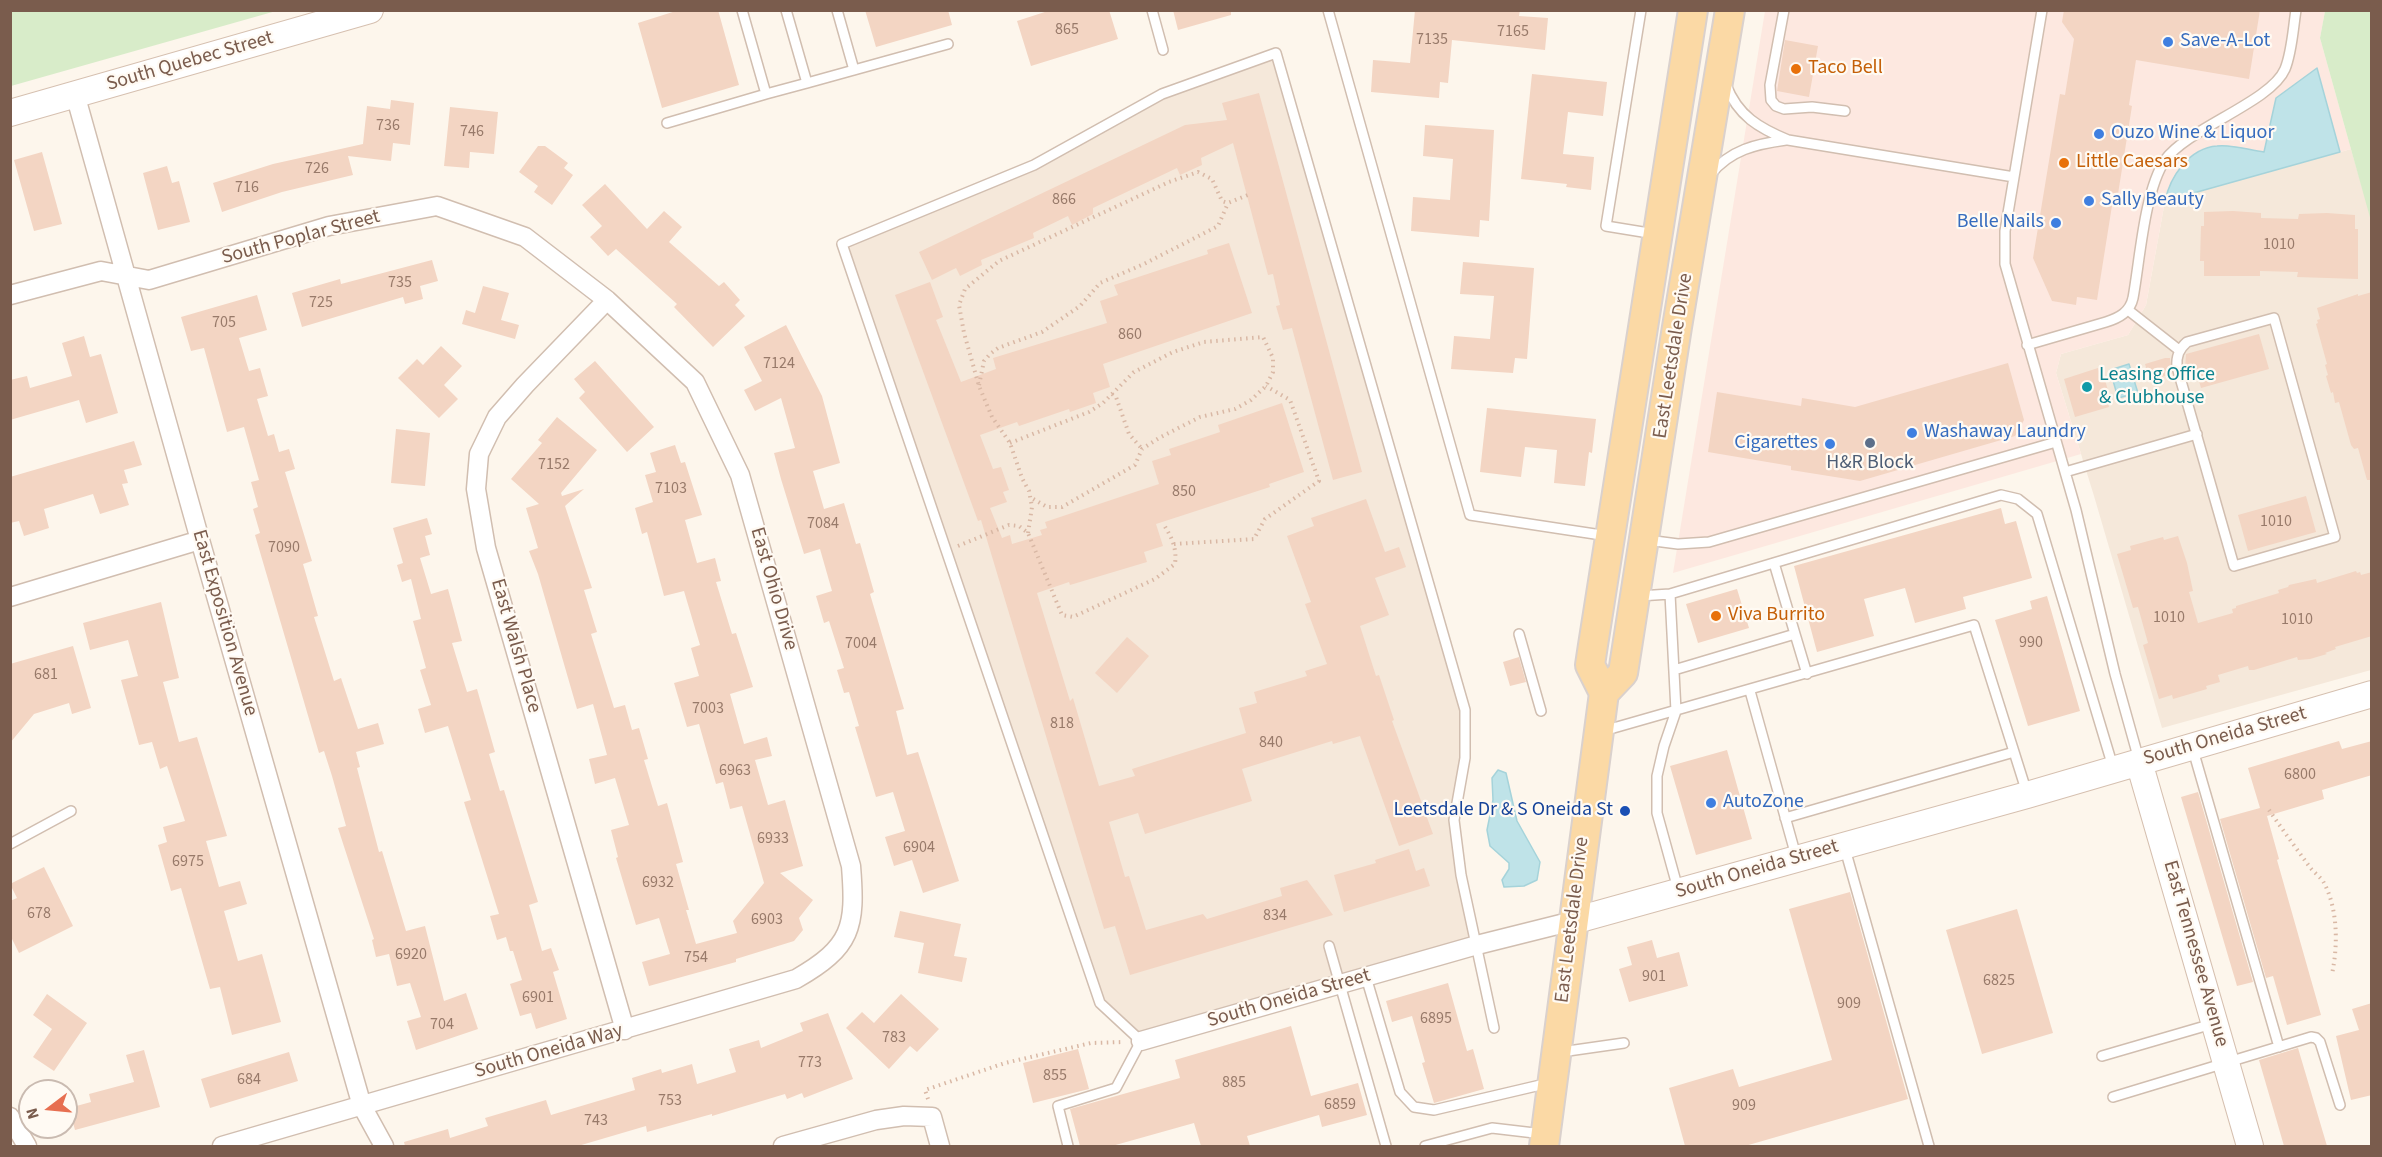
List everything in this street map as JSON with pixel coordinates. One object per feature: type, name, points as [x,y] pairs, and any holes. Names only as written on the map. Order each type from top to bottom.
[{"type":"main road","name":"East Leetsdale Drive","points":[[1545,1141],[1604,693],[1590,665],[1693,10]]},
{"type":"main road","name":"East Leetsdale Drive","points":[[1604,693],[1623,674],[1730,10]]},
{"type":"street","name":"South Quebec Street","points":[[10,113],[370,10]]},
{"type":"street","name":"East Exposition Avenue","points":[[75,94],[362,1106],[384,1146]]},
{"type":"street","name":"South Poplar Street","points":[[10,295],[101,271],[149,280],[329,226],[437,206],[525,237],[607,300]]},
{"type":"street","name":"East Ohio Drive","points":[[607,300],[696,382],[740,475],[851,866],[854,900],[852,921]]},
{"type":"street","name":"East Walsh Place","points":[[607,300],[497,417],[479,454],[476,489],[486,548],[625,1029]]},
{"type":"street","points":[[10,597],[200,540]]},
{"type":"street","name":"South Oneida Street","points":[[1141,1041],[1477,945],[1573,921],[2027,795],[2372,694]]},
{"type":"street","name":"East Tennessee Avenue","points":[[2139,762],[2250,1146]]},
{"type":"street","name":"South Oneida Way","points":[[222,1146],[796,978],[821,964],[834,953],[852,921]]},
{"type":"street","points":[[783,1146],[876,1120],[904,1116],[932,1117],[940,1146]]},
{"type":"street","points":[[10,1117],[27,1146]]},
{"type":"lane","points":[[742,10],[766,94]]},
{"type":"lane","points":[[786,10],[807,83]]},
{"type":"lane","points":[[837,10],[854,70]]},
{"type":"lane","points":[[1152,10],[1162,50]]},
{"type":"lane","points":[[1328,10],[1470,515],[1610,536]]},
{"type":"lane","points":[[1641,10],[1606,226],[1657,235]]},
{"type":"lane","points":[[1784,10],[1770,86],[1771,100],[1776,106],[1784,109],[1812,106],[1845,111]]},
{"type":"lane","points":[[2042,10],[2005,231],[2004,257],[2027,345],[2065,472],[2139,762]]},
{"type":"lane","points":[[2027,345],[2106,322],[2128,310],[2133,298],[2150,199],[2163,163],[2185,142],[2278,80],[2287,62],[2296,10]]},
{"type":"lane","points":[[667,123],[948,44]]},
{"type":"lane","points":[[1068,1146],[1058,1106],[1116,1089],[1141,1041],[1100,1003],[842,244],[1034,165],[1162,94],[1276,53],[1465,710],[1465,758],[1454,820],[1461,875],[1494,1028]]},
{"type":"lane","points":[[1723,57],[1726,84],[1736,107],[1755,124],[1788,140],[2014,177]]},
{"type":"lane","points":[[1701,189],[1717,166],[1736,152],[1758,144],[1788,140]]},
{"type":"lane","points":[[2128,310],[2179,350]]},
{"type":"lane","points":[[2274,318],[2336,537],[2234,566],[2177,367],[2179,350],[2190,341],[2274,318]]},
{"type":"lane","points":[[2065,472],[2197,434]]},
{"type":"lane","points":[[1644,540],[1678,544],[1709,542],[2056,442]]},
{"type":"lane","points":[[1636,597],[1670,594],[2001,495],[2018,500],[2037,514],[2114,770]]},
{"type":"lane","points":[[1774,563],[1807,674]]},
{"type":"lane","points":[[1670,594],[1676,711],[1657,776],[1657,813],[1679,892]]},
{"type":"lane","points":[[1598,732],[1750,691],[1974,625],[2027,795]]},
{"type":"lane","points":[[1518,634],[1541,711]]},
{"type":"lane","points":[[1674,670],[1795,634]]},
{"type":"lane","points":[[1750,691],[1797,858]]},
{"type":"lane","points":[[2192,747],[2279,1047]]},
{"type":"lane","points":[[1785,818],[2014,752]]},
{"type":"lane","points":[[10,844],[71,811]]},
{"type":"lane","points":[[1844,845],[1929,1146]]},
{"type":"lane","points":[[1329,946],[1386,1146]]},
{"type":"lane","points":[[1366,977],[1400,1092],[1414,1107],[1434,1110],[1552,1083]]},
{"type":"lane","points":[[2102,1056],[2215,1023]]},
{"type":"lane","points":[[2114,1097],[2311,1037],[2320,1042],[2340,1105]]},
{"type":"lane","points":[[1556,1053],[1624,1043]]},
{"type":"lane","points":[[1425,1146],[1492,1128],[1545,1141]]},
{"type":"path","points":[[1164,525],[1174,544],[1175,564],[1155,579],[1073,617],[1062,615],[1029,533],[1032,507],[1030,497],[1010,443],[992,417],[979,386],[964,333],[959,305],[965,290],[972,281],[999,261],[1169,182],[1198,172],[1212,179],[1222,201],[1228,203],[1248,195]]},
{"type":"path","points":[[979,386],[984,361],[998,348],[1042,332],[1080,306],[1100,283],[1116,274],[1144,264],[1218,226],[1228,203]]},
{"type":"path","points":[[1010,443],[1089,412],[1103,403],[1134,372],[1173,352],[1204,342],[1263,337],[1273,358],[1273,372],[1266,386],[1251,400],[1235,410],[1200,417],[1159,438],[1142,449],[1135,465],[1062,507],[1047,507],[1030,497]]},
{"type":"path","points":[[1174,544],[1254,539],[1265,519],[1319,481],[1290,400],[1266,386]]},
{"type":"path","points":[[1112,394],[1116,397],[1129,434],[1142,449]]},
{"type":"path","points":[[946,551],[1009,525],[1019,526],[1029,533]]},
{"type":"path","points":[[2269,810],[2311,869],[2324,882],[2332,906],[2335,930],[2336,956],[2332,974]]},
{"type":"path","points":[[932,1117],[925,1090],[1005,1063],[1091,1043],[1141,1041]]},
{"type":"shaded area","points":[[1765,11],[2325,11],[2320,38],[2351,149],[2165,201],[2146,305],[2128,335],[2061,354],[2056,373],[2081,454],[1673,573]]},
{"type":"shaded area","points":[[1276,53],[1465,710],[1465,758],[1454,820],[1477,945],[1141,1041],[1100,1003],[842,244],[1034,165],[1162,94]]},
{"type":"shaded area","points":[[2351,149],[2372,221],[2371,670],[2162,728],[2056,373],[2061,354],[2128,335],[2146,305],[2165,201]]},
{"type":"green space","points":[[11,10],[276,10],[276,11],[11,86]]},
{"type":"green space","points":[[2325,11],[2371,11],[2371,221],[2320,38]]},
{"type":"water","points":[[2317,68],[2340,152],[2165,201],[2171,183],[2182,165],[2198,152],[2207,148],[2234,146],[2264,152],[2276,98]]},
{"type":"water","points":[[2129,364],[2138,393],[2118,398],[2110,370]]},
{"type":"water","points":[[1498,770],[1506,773],[1517,821],[1540,862],[1537,880],[1524,886],[1504,887],[1502,880],[1509,869],[1509,863],[1490,846],[1487,830],[1493,800],[1492,778]]},
{"type":"building","points":[[679,10],[718,10],[739,85],[662,108],[638,23]]},
{"type":"building","points":[[865,10],[948,10],[952,25],[876,47]]},
{"type":"building","points":[[1051,10],[1109,10],[1118,39],[1031,66],[1017,21]]},
{"type":"building","points":[[1173,10],[1231,10],[1231,15],[1178,30]]},
{"type":"building","points":[[1415,10],[1520,10],[1519,16],[1548,18],[1545,50],[1452,40],[1448,83],[1440,82],[1439,98],[1371,92],[1373,60],[1410,63]]},
{"type":"building","points":[[2064,10],[2260,10],[2249,79],[2136,60],[2129,105],[2132,106],[2118,194],[2114,193],[2097,300],[2077,297],[2076,305],[2052,301],[2033,258],[2060,94],[2065,95],[2074,39],[2062,22]]},
{"type":"building","points":[[1785,40],[1818,46],[1809,97],[1777,91]]},
{"type":"building","points":[[1532,74],[1607,82],[1603,116],[1568,112],[1563,154],[1594,157],[1591,190],[1566,187],[1567,184],[1521,179]]},
{"type":"building","points":[[1259,93],[1362,472],[1333,480],[1292,328],[1283,330],[1276,306],[1280,305],[1273,274],[1268,275],[1233,143],[1201,158],[1202,165],[1180,175],[1177,168],[1093,208],[1093,214],[1072,225],[1068,216],[1033,233],[1034,238],[981,260],[982,265],[960,276],[956,268],[932,280],[919,252],[1185,125],[1227,120],[1222,103]]},
{"type":"building","points":[[391,100],[414,103],[410,145],[393,143],[391,161],[348,156],[353,175],[282,192],[222,212],[213,183],[273,164],[363,144],[367,106],[390,109]]},
{"type":"building","points":[[450,107],[498,112],[494,154],[470,152],[469,168],[444,166]]},
{"type":"building","points":[[1425,125],[1494,130],[1489,221],[1480,220],[1479,237],[1411,231],[1413,197],[1450,200],[1453,159],[1423,156]]},
{"type":"building","points":[[538,146],[545,146],[568,163],[564,168],[573,175],[552,205],[534,192],[538,186],[519,172]]},
{"type":"building","points":[[42,152],[62,224],[34,231],[14,160]]},
{"type":"building","points":[[167,166],[172,183],[179,181],[190,222],[158,230],[143,173]]},
{"type":"building","points":[[605,184],[647,229],[664,211],[682,227],[669,242],[719,286],[724,282],[740,300],[735,305],[745,316],[713,347],[674,307],[677,304],[616,249],[608,256],[590,237],[602,226],[582,205]]},
{"type":"building","points":[[2204,212],[2261,213],[2261,218],[2298,219],[2299,214],[2327,213],[2355,215],[2355,229],[2358,229],[2358,279],[2297,277],[2298,272],[2260,271],[2260,276],[2204,276],[2204,261],[2200,261],[2201,226],[2204,226]]},
{"type":"building","points":[[1229,243],[1252,313],[1103,364],[1110,387],[1093,393],[1096,403],[1070,412],[1069,409],[1019,426],[1017,422],[980,435],[993,469],[1001,467],[1009,490],[1003,492],[1007,502],[990,508],[1002,538],[1010,535],[1012,544],[1042,535],[1040,530],[1047,528],[1045,522],[1159,484],[1152,461],[1171,455],[1169,449],[1220,432],[1218,425],[1282,403],[1304,472],[1269,484],[1270,487],[1156,524],[1163,546],[1144,552],[1147,562],[1070,585],[1069,582],[1037,593],[1070,701],[1073,698],[1099,786],[1135,776],[1132,769],[1246,733],[1239,708],[1257,703],[1254,692],[1307,676],[1305,671],[1327,664],[1305,604],[1311,602],[1287,536],[1314,526],[1311,518],[1366,499],[1385,552],[1399,547],[1406,567],[1375,578],[1389,615],[1360,626],[1433,834],[1399,846],[1360,736],[1333,744],[1332,741],[1242,769],[1252,801],[1145,834],[1138,813],[1109,822],[1125,877],[1129,876],[1146,930],[1203,914],[1207,919],[1282,896],[1280,888],[1307,880],[1333,915],[1130,975],[1115,926],[1104,929],[981,520],[978,521],[895,295],[930,282],[943,317],[936,320],[961,382],[996,369],[993,358],[1107,323],[1100,301],[1118,295],[1114,285],[1208,254],[1207,250]]},
{"type":"building","points":[[432,260],[438,281],[420,286],[423,299],[405,304],[403,297],[302,327],[292,293],[340,279],[341,284]]},
{"type":"building","points":[[1463,262],[1534,268],[1527,359],[1515,358],[1513,373],[1451,369],[1454,336],[1490,339],[1494,296],[1460,294]]},
{"type":"building","points":[[483,286],[509,293],[501,320],[519,325],[515,339],[462,324],[466,310],[475,313]]},
{"type":"building","points":[[2372,292],[2372,480],[2367,480],[2358,448],[2354,449],[2351,445],[2339,402],[2335,403],[2333,392],[2331,393],[2326,376],[2328,375],[2325,365],[2327,364],[2316,324],[2320,319],[2317,308],[2358,294],[2358,296]]},
{"type":"building","points":[[257,295],[267,330],[239,338],[249,371],[260,368],[268,396],[257,399],[268,436],[274,434],[279,452],[289,449],[295,469],[285,472],[312,561],[303,564],[318,616],[314,617],[334,681],[341,678],[358,729],[378,723],[384,744],[356,752],[360,767],[357,768],[379,852],[382,851],[406,931],[425,926],[444,1001],[466,993],[478,1029],[416,1050],[407,1021],[421,1017],[410,983],[397,986],[389,954],[376,957],[372,940],[374,939],[338,828],[346,826],[332,776],[324,751],[319,753],[255,535],[260,533],[253,509],[258,507],[251,482],[259,480],[244,427],[227,432],[204,348],[191,351],[181,317]]},
{"type":"building","points":[[786,325],[822,396],[840,463],[813,471],[824,509],[844,503],[856,544],[860,543],[874,592],[870,594],[904,709],[896,711],[907,755],[918,752],[959,881],[923,893],[912,860],[894,866],[885,837],[905,831],[893,792],[876,797],[855,727],[859,726],[849,692],[844,693],[837,670],[844,668],[829,621],[824,623],[816,596],[832,591],[820,549],[804,554],[781,479],[774,453],[795,448],[781,398],[755,411],[744,390],[762,381],[744,347]]},
{"type":"building","points":[[2259,334],[2269,369],[2201,388],[2195,367],[2185,370],[2186,354]]},
{"type":"building","points":[[84,336],[90,357],[101,354],[118,413],[86,423],[79,400],[10,420],[10,380],[27,376],[30,388],[72,376],[62,343]]},
{"type":"building","points":[[441,346],[462,366],[444,385],[458,399],[439,418],[398,378],[417,359],[423,365]]},
{"type":"building","points":[[2170,358],[2172,374],[2150,380],[2145,364]]},
{"type":"building","points":[[595,361],[654,427],[627,452],[579,398],[585,392],[574,379]]},
{"type":"building","points":[[2008,363],[2024,420],[2015,436],[1860,481],[1791,470],[1791,466],[1708,452],[1717,392],[1801,406],[1802,398],[1855,407]]},
{"type":"building","name":"Leasing Office & Clubhouse","points":[[2098,368],[2109,394],[2106,395],[2109,407],[2075,417],[2064,379]]},
{"type":"building","points":[[1487,408],[1596,419],[1585,486],[1554,483],[1557,450],[1525,447],[1521,477],[1480,472]]},
{"type":"building","points":[[557,417],[597,450],[561,493],[562,496],[584,489],[565,506],[592,588],[584,590],[597,632],[591,634],[614,708],[625,705],[632,730],[639,728],[648,759],[644,760],[658,806],[667,803],[683,862],[676,864],[696,944],[737,933],[733,921],[764,883],[742,806],[730,809],[723,782],[716,784],[699,724],[687,727],[674,683],[699,676],[691,648],[700,645],[684,591],[664,596],[647,532],[642,534],[635,508],[653,502],[645,475],[656,472],[650,453],[675,445],[681,463],[685,462],[702,515],[685,520],[697,563],[715,558],[721,581],[716,582],[732,634],[736,633],[753,687],[730,694],[744,744],[767,737],[772,756],[755,760],[768,805],[785,800],[803,866],[780,873],[813,900],[799,918],[803,930],[794,941],[736,959],[736,962],[649,986],[642,962],[670,954],[659,918],[636,925],[616,858],[618,857],[611,830],[629,825],[615,778],[595,784],[589,759],[607,755],[593,704],[577,709],[538,574],[529,551],[538,548],[526,508],[539,504],[511,479],[542,443],[538,440]]},
{"type":"building","points":[[396,429],[430,433],[425,486],[391,483]]},
{"type":"building","points":[[134,441],[142,465],[124,470],[128,483],[122,484],[129,505],[100,514],[93,494],[44,509],[49,528],[24,536],[19,521],[10,523],[10,477]]},
{"type":"building","points":[[2306,496],[2316,532],[2248,551],[2238,515]]},
{"type":"building","points":[[2001,508],[2005,524],[2016,521],[2032,578],[1963,597],[1966,609],[1915,623],[1905,588],[1864,599],[1874,636],[1817,652],[1794,566]]},
{"type":"building","points":[[427,518],[432,534],[425,536],[430,555],[420,558],[431,594],[448,589],[462,641],[452,643],[467,692],[477,689],[495,752],[489,754],[500,791],[504,790],[538,902],[529,905],[542,951],[551,948],[559,970],[553,972],[567,1019],[536,1029],[531,1013],[520,1016],[510,984],[522,980],[506,937],[497,940],[490,916],[499,914],[464,802],[471,800],[448,726],[425,733],[418,709],[431,705],[420,670],[426,668],[413,621],[421,619],[411,579],[402,582],[397,565],[403,563],[393,528]]},
{"type":"building","points":[[2178,536],[2187,563],[2193,591],[2189,592],[2198,623],[2233,613],[2232,609],[2236,606],[2279,593],[2278,590],[2289,585],[2316,579],[2317,583],[2356,571],[2361,575],[2372,572],[2372,636],[2335,647],[2336,649],[2325,653],[2327,654],[2310,659],[2298,660],[2297,657],[2254,670],[2249,670],[2248,666],[2218,675],[2220,682],[2206,686],[2207,689],[2173,699],[2172,695],[2159,699],[2143,645],[2148,643],[2138,607],[2133,608],[2117,554],[2131,550],[2130,546],[2163,537],[2164,540]]},
{"type":"building","points":[[1737,589],[1749,628],[1698,643],[1686,604]]},
{"type":"building","points":[[2047,596],[2080,711],[2028,726],[1995,620],[2032,609],[2030,601]]},
{"type":"building","points":[[161,602],[179,678],[163,682],[179,742],[197,737],[227,836],[206,841],[219,887],[240,881],[247,904],[224,911],[238,961],[262,954],[281,1022],[232,1035],[220,987],[210,989],[181,888],[171,891],[158,845],[167,842],[163,827],[185,821],[167,766],[160,769],[152,742],[139,745],[121,680],[138,676],[128,640],[90,650],[83,623]]},
{"type":"building","points":[[1127,637],[1149,656],[1117,693],[1095,673]]},
{"type":"building","points":[[73,646],[91,708],[72,714],[69,703],[34,714],[10,743],[10,664]]},
{"type":"building","points":[[1519,657],[1526,682],[1510,686],[1503,662]]},
{"type":"building","points":[[2339,741],[2342,749],[2372,741],[2372,775],[2322,790],[2324,799],[2267,816],[2279,859],[2277,860],[2321,1015],[2287,1025],[2273,976],[2266,978],[2220,819],[2260,808],[2248,768]]},
{"type":"building","name":"AutoZone","points":[[1727,750],[1752,839],[1696,855],[1670,766]]},
{"type":"building","points":[[2198,792],[2253,982],[2237,986],[2181,797]]},
{"type":"building","points":[[1409,849],[1416,871],[1424,868],[1430,886],[1344,912],[1334,875],[1376,863],[1375,860]]},
{"type":"building","points":[[44,867],[73,926],[19,953],[10,935],[10,901],[17,898],[10,884]]},
{"type":"building","points":[[1850,892],[1908,1099],[1745,1146],[1685,1146],[1669,1088],[1733,1069],[1739,1087],[1832,1060],[1789,909]]},
{"type":"building","points":[[2017,909],[2053,1033],[1982,1054],[1946,930]]},
{"type":"building","points":[[900,911],[961,924],[954,956],[967,958],[962,982],[918,973],[924,943],[894,937]]},
{"type":"building","points":[[1652,940],[1657,958],[1679,952],[1688,986],[1629,1002],[1619,969],[1632,965],[1627,947]]},
{"type":"building","points":[[1448,983],[1467,1051],[1473,1049],[1484,1089],[1434,1103],[1422,1063],[1425,1062],[1412,1016],[1392,1022],[1386,1001]]},
{"type":"building","points":[[47,994],[87,1023],[54,1071],[33,1057],[52,1029],[33,1015]]},
{"type":"building","points":[[901,994],[939,1029],[917,1052],[910,1046],[889,1069],[846,1028],[862,1012],[874,1023]]},
{"type":"building","points":[[2372,1003],[2372,1095],[2351,1100],[2336,1036],[2359,1030],[2352,1009]]},
{"type":"building","points":[[828,1013],[853,1079],[804,1098],[802,1093],[787,1099],[785,1094],[712,1116],[712,1114],[647,1132],[646,1126],[578,1146],[405,1146],[404,1142],[448,1129],[450,1138],[488,1126],[485,1118],[546,1100],[551,1115],[635,1090],[632,1078],[661,1069],[662,1073],[692,1064],[697,1084],[736,1072],[729,1049],[759,1040],[761,1048],[803,1031],[800,1023]]},
{"type":"building","points":[[1291,1026],[1311,1096],[1358,1083],[1367,1115],[1322,1127],[1319,1115],[1247,1136],[1250,1146],[1201,1146],[1194,1123],[1112,1146],[1080,1146],[1070,1109],[1180,1078],[1175,1060]]},
{"type":"building","points":[[2298,1048],[2327,1146],[2284,1146],[2259,1060]]},
{"type":"building","points":[[1078,1049],[1089,1089],[1033,1103],[1023,1063]]},
{"type":"building","points":[[144,1050],[160,1107],[78,1129],[78,1106],[91,1102],[89,1094],[134,1082],[126,1055]]},
{"type":"building","points":[[289,1052],[298,1081],[210,1108],[201,1079]]},
{"type":"place","name":"Save-A-Lot","points":[[2168,42]]},
{"type":"place","name":"Taco Bell","points":[[1796,69]]},
{"type":"place","name":"Ouzo Wine & Liquor","points":[[2099,134]]},
{"type":"place","name":"Little Caesars","points":[[2064,163]]},
{"type":"place","name":"Sally Beauty","points":[[2089,201]]},
{"type":"place","name":"Belle Nails","points":[[2056,223]]},
{"type":"place","name":"Leasing Office & Clubhouse","points":[[2087,387]]},
{"type":"place","name":"Washaway Laundry","points":[[1912,433]]},
{"type":"place","name":"H&R Block","points":[[1870,443]]},
{"type":"place","name":"Cigarettes","points":[[1830,444]]},
{"type":"place","name":"Viva Burrito","points":[[1716,616]]},
{"type":"place","name":"AutoZone","points":[[1711,803]]},
{"type":"place","name":"Leetsdale Dr & S Oneida St","points":[[1625,811]]}]
